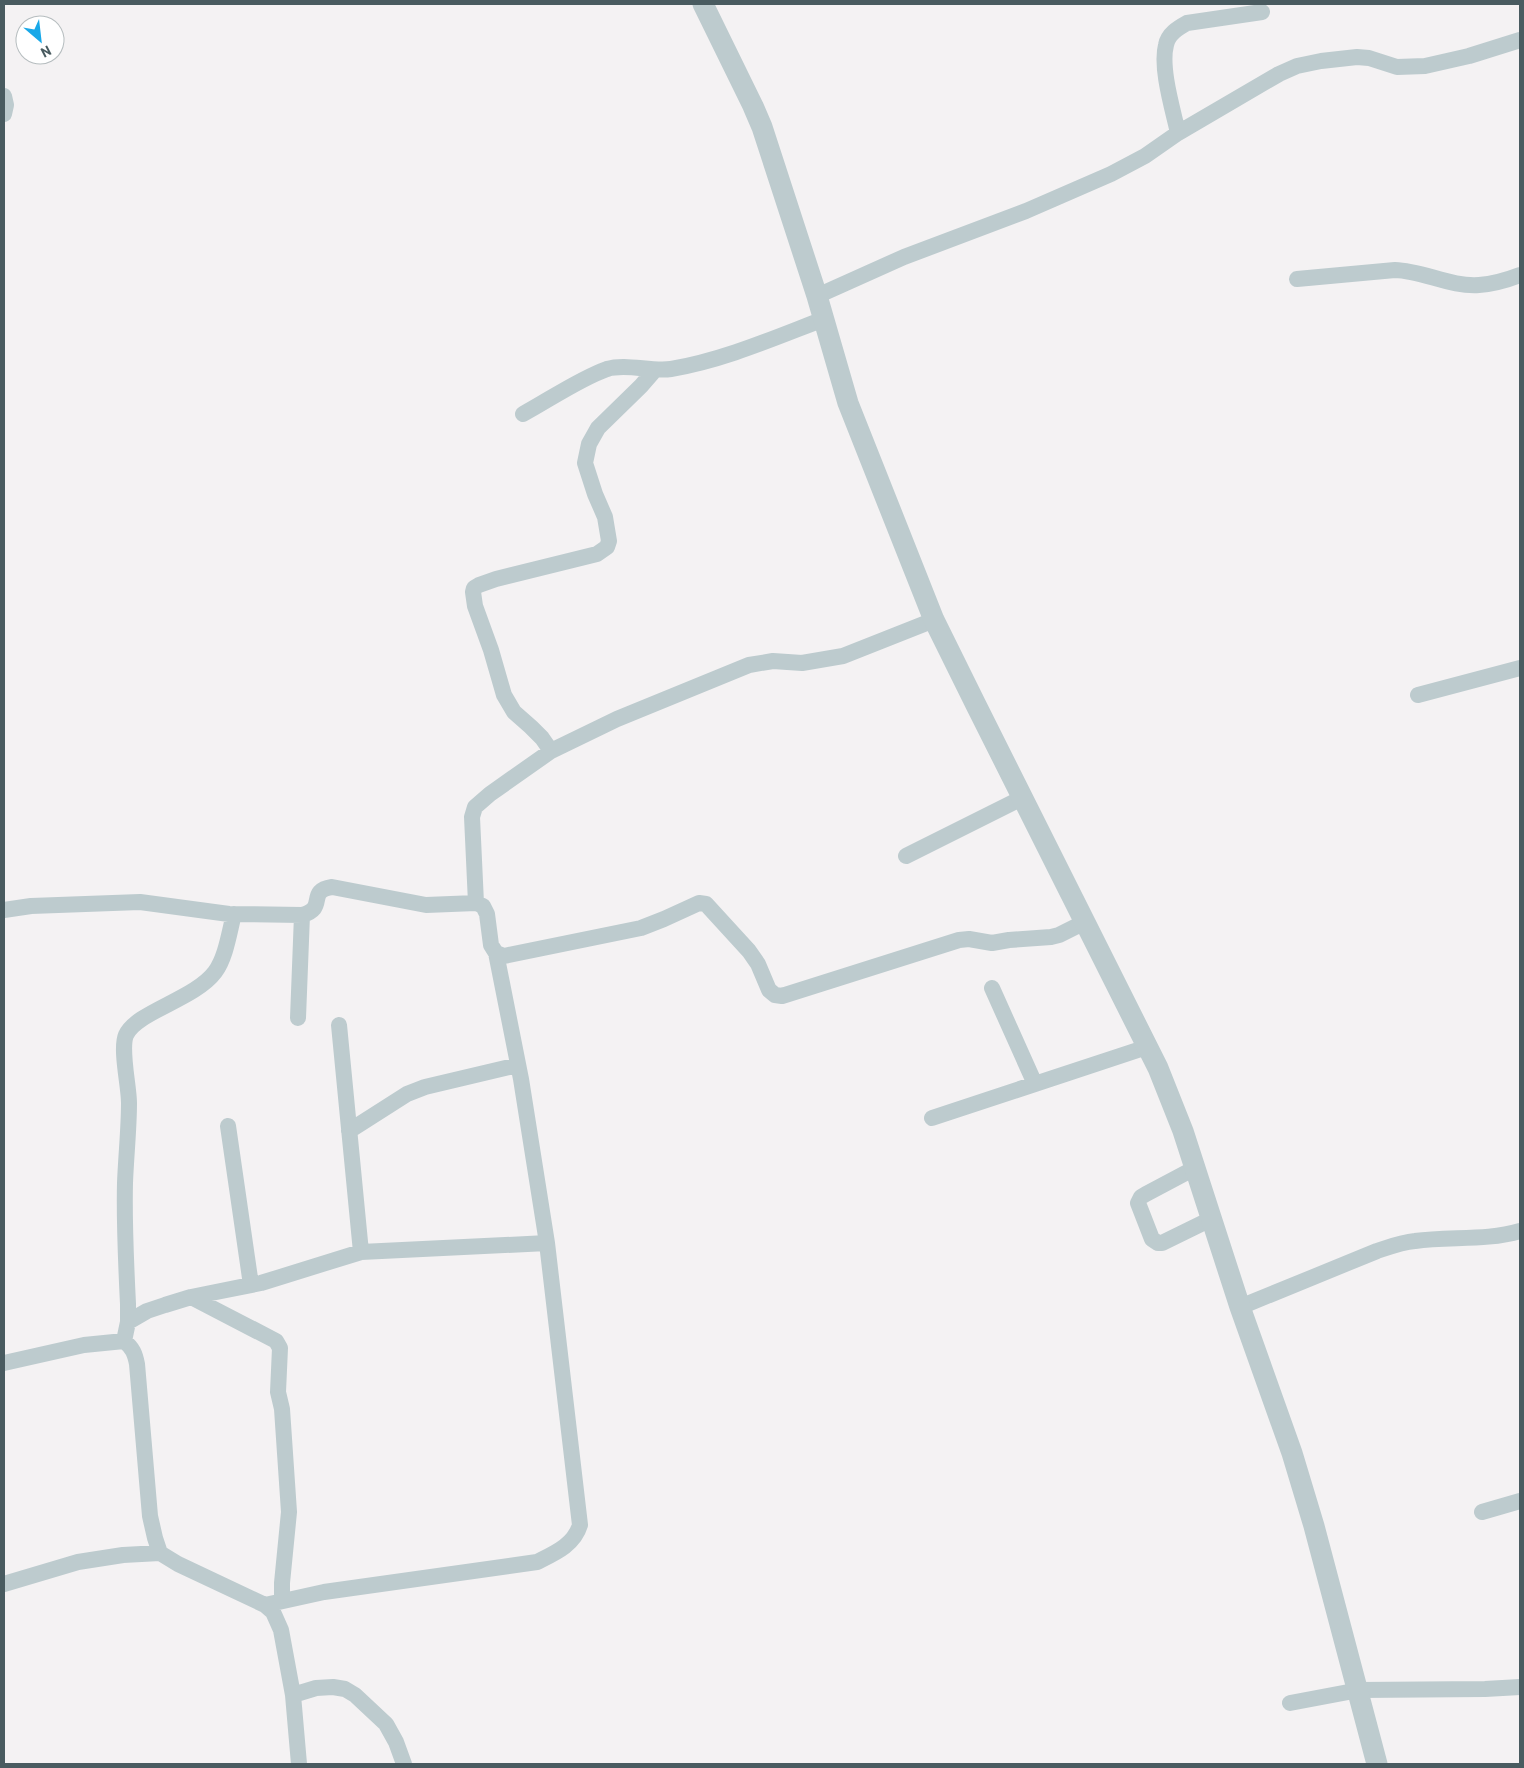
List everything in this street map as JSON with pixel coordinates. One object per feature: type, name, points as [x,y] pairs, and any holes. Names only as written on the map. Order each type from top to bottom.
[{"type":"street","points":[[703,4],[759,120],[817,296],[856,426],[934,620],[1147,1046],[1172,1102],[1240,1307],[1294,1460],[1378,1764]]},
{"type":"street","points":[[1178,133],[1169,90],[1166,63],[1166,44],[1171,34],[1187,23],[1262,12]]},
{"type":"street","points":[[817,296],[904,257],[1059,198],[1132,163],[1178,133],[1279,74],[1297,66],[1357,57],[1369,58],[1397,67],[1425,66],[1469,56],[1520,40]]},
{"type":"street","points":[[4,96],[6,106],[4,114]]},
{"type":"street","points":[[1297,278],[1411,270],[1461,284],[1477,285],[1500,282],[1520,275]]},
{"type":"street","points":[[523,414],[609,368],[670,369],[717,358],[824,319]]},
{"type":"street","points":[[550,751],[542,738],[514,712],[504,696],[491,650],[475,606],[474,588],[496,578],[597,554],[607,548],[609,541],[605,518],[585,463],[589,444],[601,424],[641,386],[654,370]]},
{"type":"street","points":[[476,903],[472,817],[476,807],[490,794],[550,751],[617,719],[749,665],[772,661],[802,663],[843,656],[934,620]]},
{"type":"street","points":[[1418,695],[1520,668]]},
{"type":"street","points":[[906,856],[1022,798]]},
{"type":"street","points":[[4,910],[31,906],[140,902],[234,914],[302,915],[310,913],[315,908],[318,892],[321,889],[332,887],[426,905],[476,903],[483,906],[487,914],[491,945],[496,953],[518,1065],[547,1243],[580,1525],[577,1534],[561,1549],[537,1562],[324,1592],[265,1605]]},
{"type":"street","points":[[496,953],[504,956],[516,954],[583,938],[641,928],[698,904],[706,904],[749,951],[758,964],[768,990],[775,995],[782,996],[959,940],[970,939],[992,943],[1051,937],[1084,922]]},
{"type":"street","points":[[124,1341],[128,1322],[125,1183],[129,1103],[124,1045],[126,1035],[132,1026],[178,1001],[199,988],[209,979],[221,960],[234,914]]},
{"type":"street","points":[[298,1018],[302,915]]},
{"type":"street","points":[[992,988],[1034,1084]]},
{"type":"street","points":[[338,1025],[361,1252]]},
{"type":"street","points":[[932,1118],[1147,1046]]},
{"type":"street","points":[[349,1131],[408,1094],[425,1086],[518,1065]]},
{"type":"street","points":[[228,1126],[250,1285]]},
{"type":"street","points":[[1194,1168],[1141,1197],[1138,1203],[1152,1239],[1158,1243],[1162,1243],[1211,1219]]},
{"type":"street","points":[[1240,1307],[1376,1251],[1396,1245],[1413,1241],[1497,1235],[1520,1231]]},
{"type":"street","points":[[128,1322],[147,1312],[191,1298],[250,1285],[361,1252],[547,1243]]},
{"type":"street","points":[[191,1298],[271,1338],[276,1341],[280,1348],[278,1392],[282,1409],[289,1512],[282,1601]]},
{"type":"street","points":[[4,1363],[84,1344],[124,1341],[131,1346],[137,1364],[149,1502],[155,1538],[160,1553]]},
{"type":"street","points":[[1482,1512],[1520,1501]]},
{"type":"street","points":[[4,1584],[78,1562],[123,1555],[160,1553],[178,1564],[265,1605],[273,1612],[281,1630],[293,1695],[299,1764]]},
{"type":"street","points":[[293,1695],[316,1688],[333,1687],[346,1689],[386,1724],[396,1742],[404,1764]]},
{"type":"street","points":[[1290,1703],[1359,1690],[1520,1687]]}]
